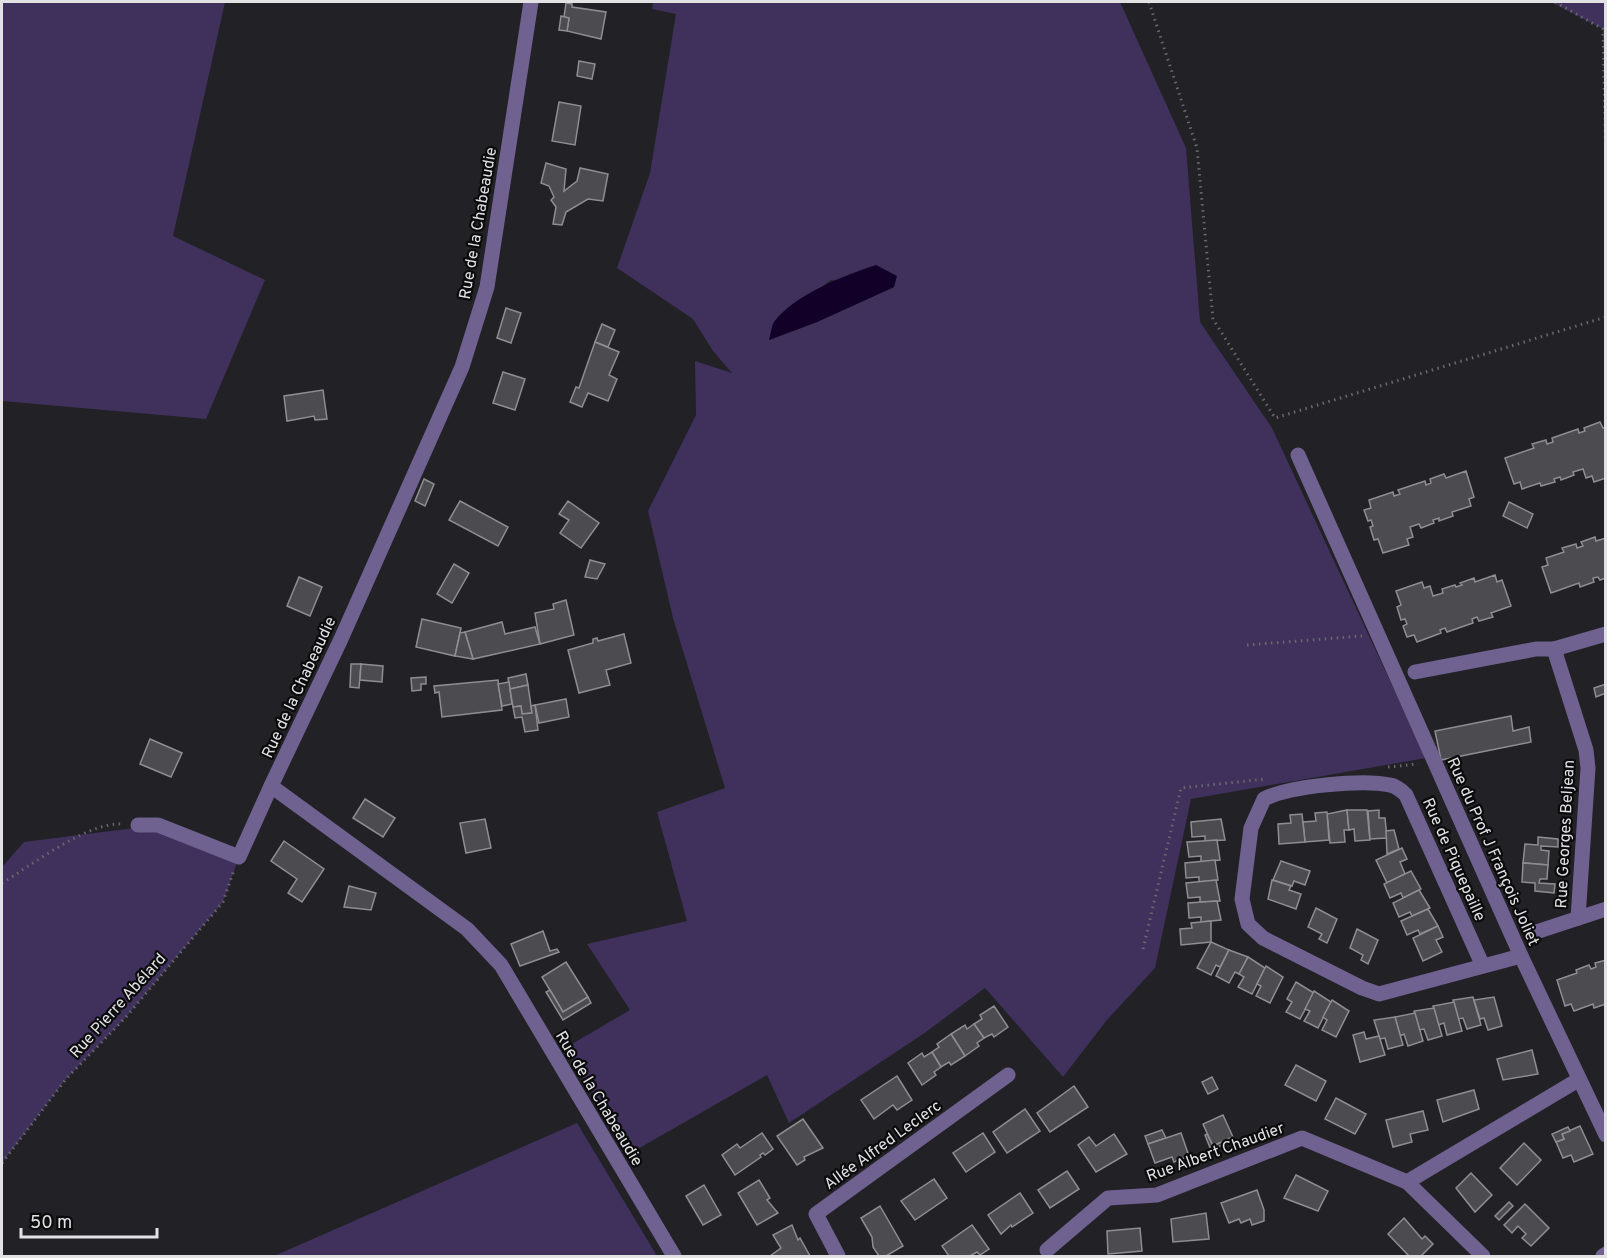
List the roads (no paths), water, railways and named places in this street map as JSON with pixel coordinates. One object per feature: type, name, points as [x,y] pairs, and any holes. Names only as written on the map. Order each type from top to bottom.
[{"type":"street","name":"Rue de la Chabeaudie","points":[[531,2],[487,287],[462,367],[341,639],[271,786],[467,929],[501,965],[674,1257]]},
{"type":"street","name":"Rue du Prof J François Joliet","points":[[1298,455],[1521,956],[1605,1135]]},
{"type":"street","points":[[1415,672],[1536,649],[1554,649],[1605,634]]},
{"type":"street","name":"Rue Georges Beljean","points":[[1554,649],[1586,750],[1588,768],[1578,918]]},
{"type":"street","name":"Rue de Piquepaille","points":[[1482,964],[1406,795],[1393,785],[1296,788],[1264,799],[1251,828],[1242,899],[1248,924],[1263,938],[1362,988],[1379,994],[1482,964],[1521,956]]},
{"type":"street","points":[[138,825],[158,825],[239,857],[271,786]]},
{"type":"street","name":"Rue Georges Beljean","points":[[1533,933],[1605,909]]},
{"type":"street","name":"Allée Alfred Leclerc","points":[[838,1257],[816,1214],[1008,1075]]},
{"type":"street","points":[[1407,1182],[1578,1080]]},
{"type":"street","name":"Rue Albert Chaudier","points":[[1047,1250],[1108,1198],[1157,1195],[1302,1138],[1407,1182],[1483,1257]]}]
